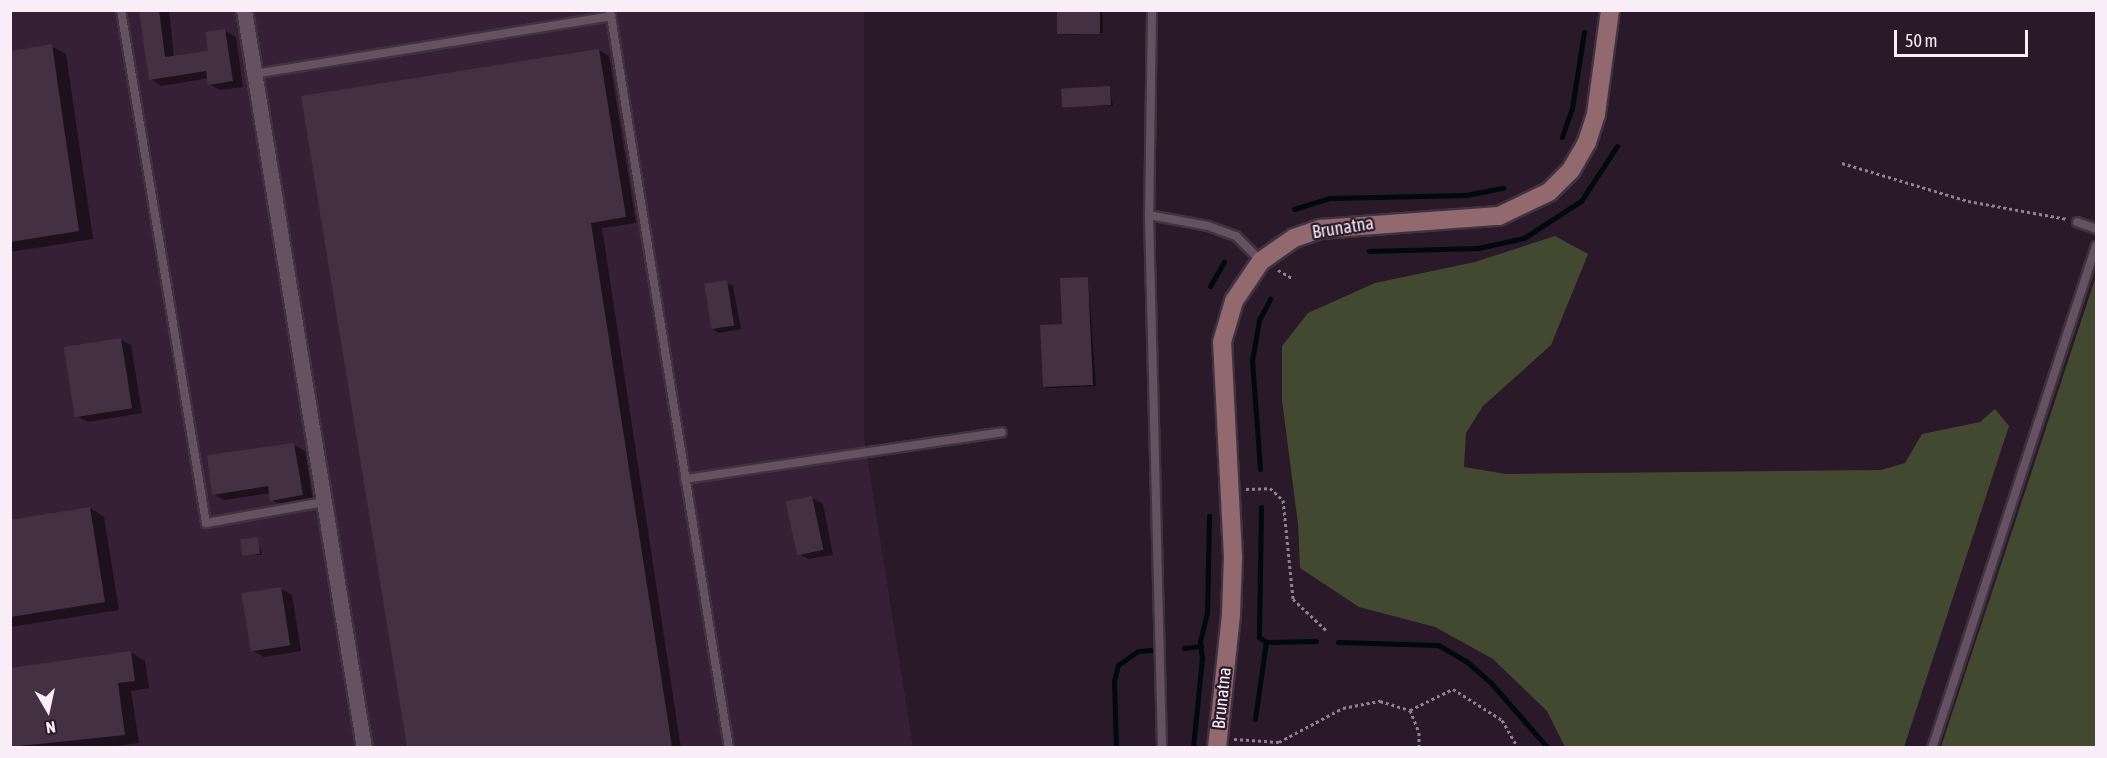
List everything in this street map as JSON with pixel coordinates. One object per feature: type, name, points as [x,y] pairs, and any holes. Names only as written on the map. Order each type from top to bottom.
[{"type":"street","points":[[244,10],[364,747]]},
{"type":"street","name":"Brunatna","points":[[1226,740],[1231,614],[1242,489],[1222,342],[1234,301],[1294,238],[1320,229],[1499,216],[1550,192],[1571,170],[1587,142],[1596,114],[1610,10]]},
{"type":"lane","points":[[121,10],[206,523],[324,502]]},
{"type":"lane","points":[[1152,10],[1149,215],[1162,747]]},
{"type":"lane","points":[[254,74],[610,13],[729,747]]},
{"type":"lane","points":[[1149,215],[1208,226],[1236,236],[1265,268]]},
{"type":"lane","points":[[2077,222],[2097,229]]},
{"type":"lane","points":[[1932,747],[2097,246]]},
{"type":"lane","points":[[685,479],[1002,432]]},
{"type":"path","points":[[1842,163],[1968,201],[2041,212],[2077,222]]},
{"type":"path","points":[[1265,268],[1282,263]]},
{"type":"path","points":[[1242,489],[1270,488],[1283,500],[1293,599],[1326,630]]},
{"type":"path","points":[[1226,740],[1279,742],[1343,708],[1380,701],[1410,710],[1452,689],[1502,720],[1518,747]]},
{"type":"path","points":[[1410,710],[1419,732],[1419,747]]},
{"type":"shaded area","points":[[10,11],[864,11],[864,437],[913,747],[11,747]]},
{"type":"green space","points":[[1555,236],[1588,254],[1551,345],[1483,406],[1466,433],[1464,467],[1506,474],[1881,470],[1905,463],[1922,434],[1980,422],[1995,409],[2009,426],[1904,747],[1565,747],[1547,711],[1493,659],[1435,627],[1359,607],[1300,568],[1298,524],[1282,400],[1282,346],[1308,313],[1375,283],[1475,262]]},
{"type":"green space","points":[[2096,276],[2096,747],[1941,747]]},
{"type":"building","points":[[139,10],[159,10],[165,57],[208,51],[205,32],[225,29],[233,81],[208,85],[206,71],[149,80]]},
{"type":"building","points":[[1057,10],[1100,10],[1100,34],[1057,34]]},
{"type":"building","points":[[52,44],[79,231],[10,242],[10,51]]},
{"type":"building","points":[[599,49],[626,217],[591,223],[672,747],[407,747],[301,96]]},
{"type":"building","points":[[1110,86],[1111,105],[1062,108],[1061,89]]},
{"type":"building","points":[[1088,277],[1093,385],[1043,387],[1040,325],[1062,324],[1060,278]]},
{"type":"building","points":[[727,280],[734,325],[711,329],[704,284]]},
{"type":"building","points":[[121,338],[132,408],[75,417],[64,347]]},
{"type":"building","points":[[294,443],[303,495],[270,501],[268,486],[212,495],[207,455]]},
{"type":"building","points":[[812,496],[823,550],[797,555],[786,502]]},
{"type":"building","points":[[90,507],[105,602],[10,617],[10,520]]},
{"type":"building","points":[[258,537],[260,554],[242,556],[240,539]]},
{"type":"building","points":[[281,587],[290,645],[251,652],[241,593]]},
{"type":"building","points":[[131,651],[135,681],[118,683],[125,735],[10,747],[10,668]]},
{"type":"waterway","points":[[1562,137],[1572,108],[1584,32]]},
{"type":"waterway","points":[[1369,251],[1478,248],[1524,238],[1581,201],[1617,146]]},
{"type":"waterway","points":[[1294,209],[1330,198],[1466,195],[1503,188]]},
{"type":"waterway","points":[[1210,286],[1224,262]]},
{"type":"waterway","points":[[1260,469],[1252,361],[1259,320],[1270,299]]},
{"type":"waterway","points":[[1261,507],[1259,637],[1266,642],[1316,641]]},
{"type":"waterway","points":[[1193,748],[1202,658],[1200,641],[1207,613],[1209,516]]},
{"type":"waterway","points":[[1255,719],[1266,642]]},
{"type":"waterway","points":[[1338,642],[1438,645],[1466,661],[1491,683],[1548,748]]},
{"type":"waterway","points":[[1184,648],[1201,646]]},
{"type":"waterway","points":[[1116,748],[1114,681],[1118,665],[1138,651],[1151,650]]}]
